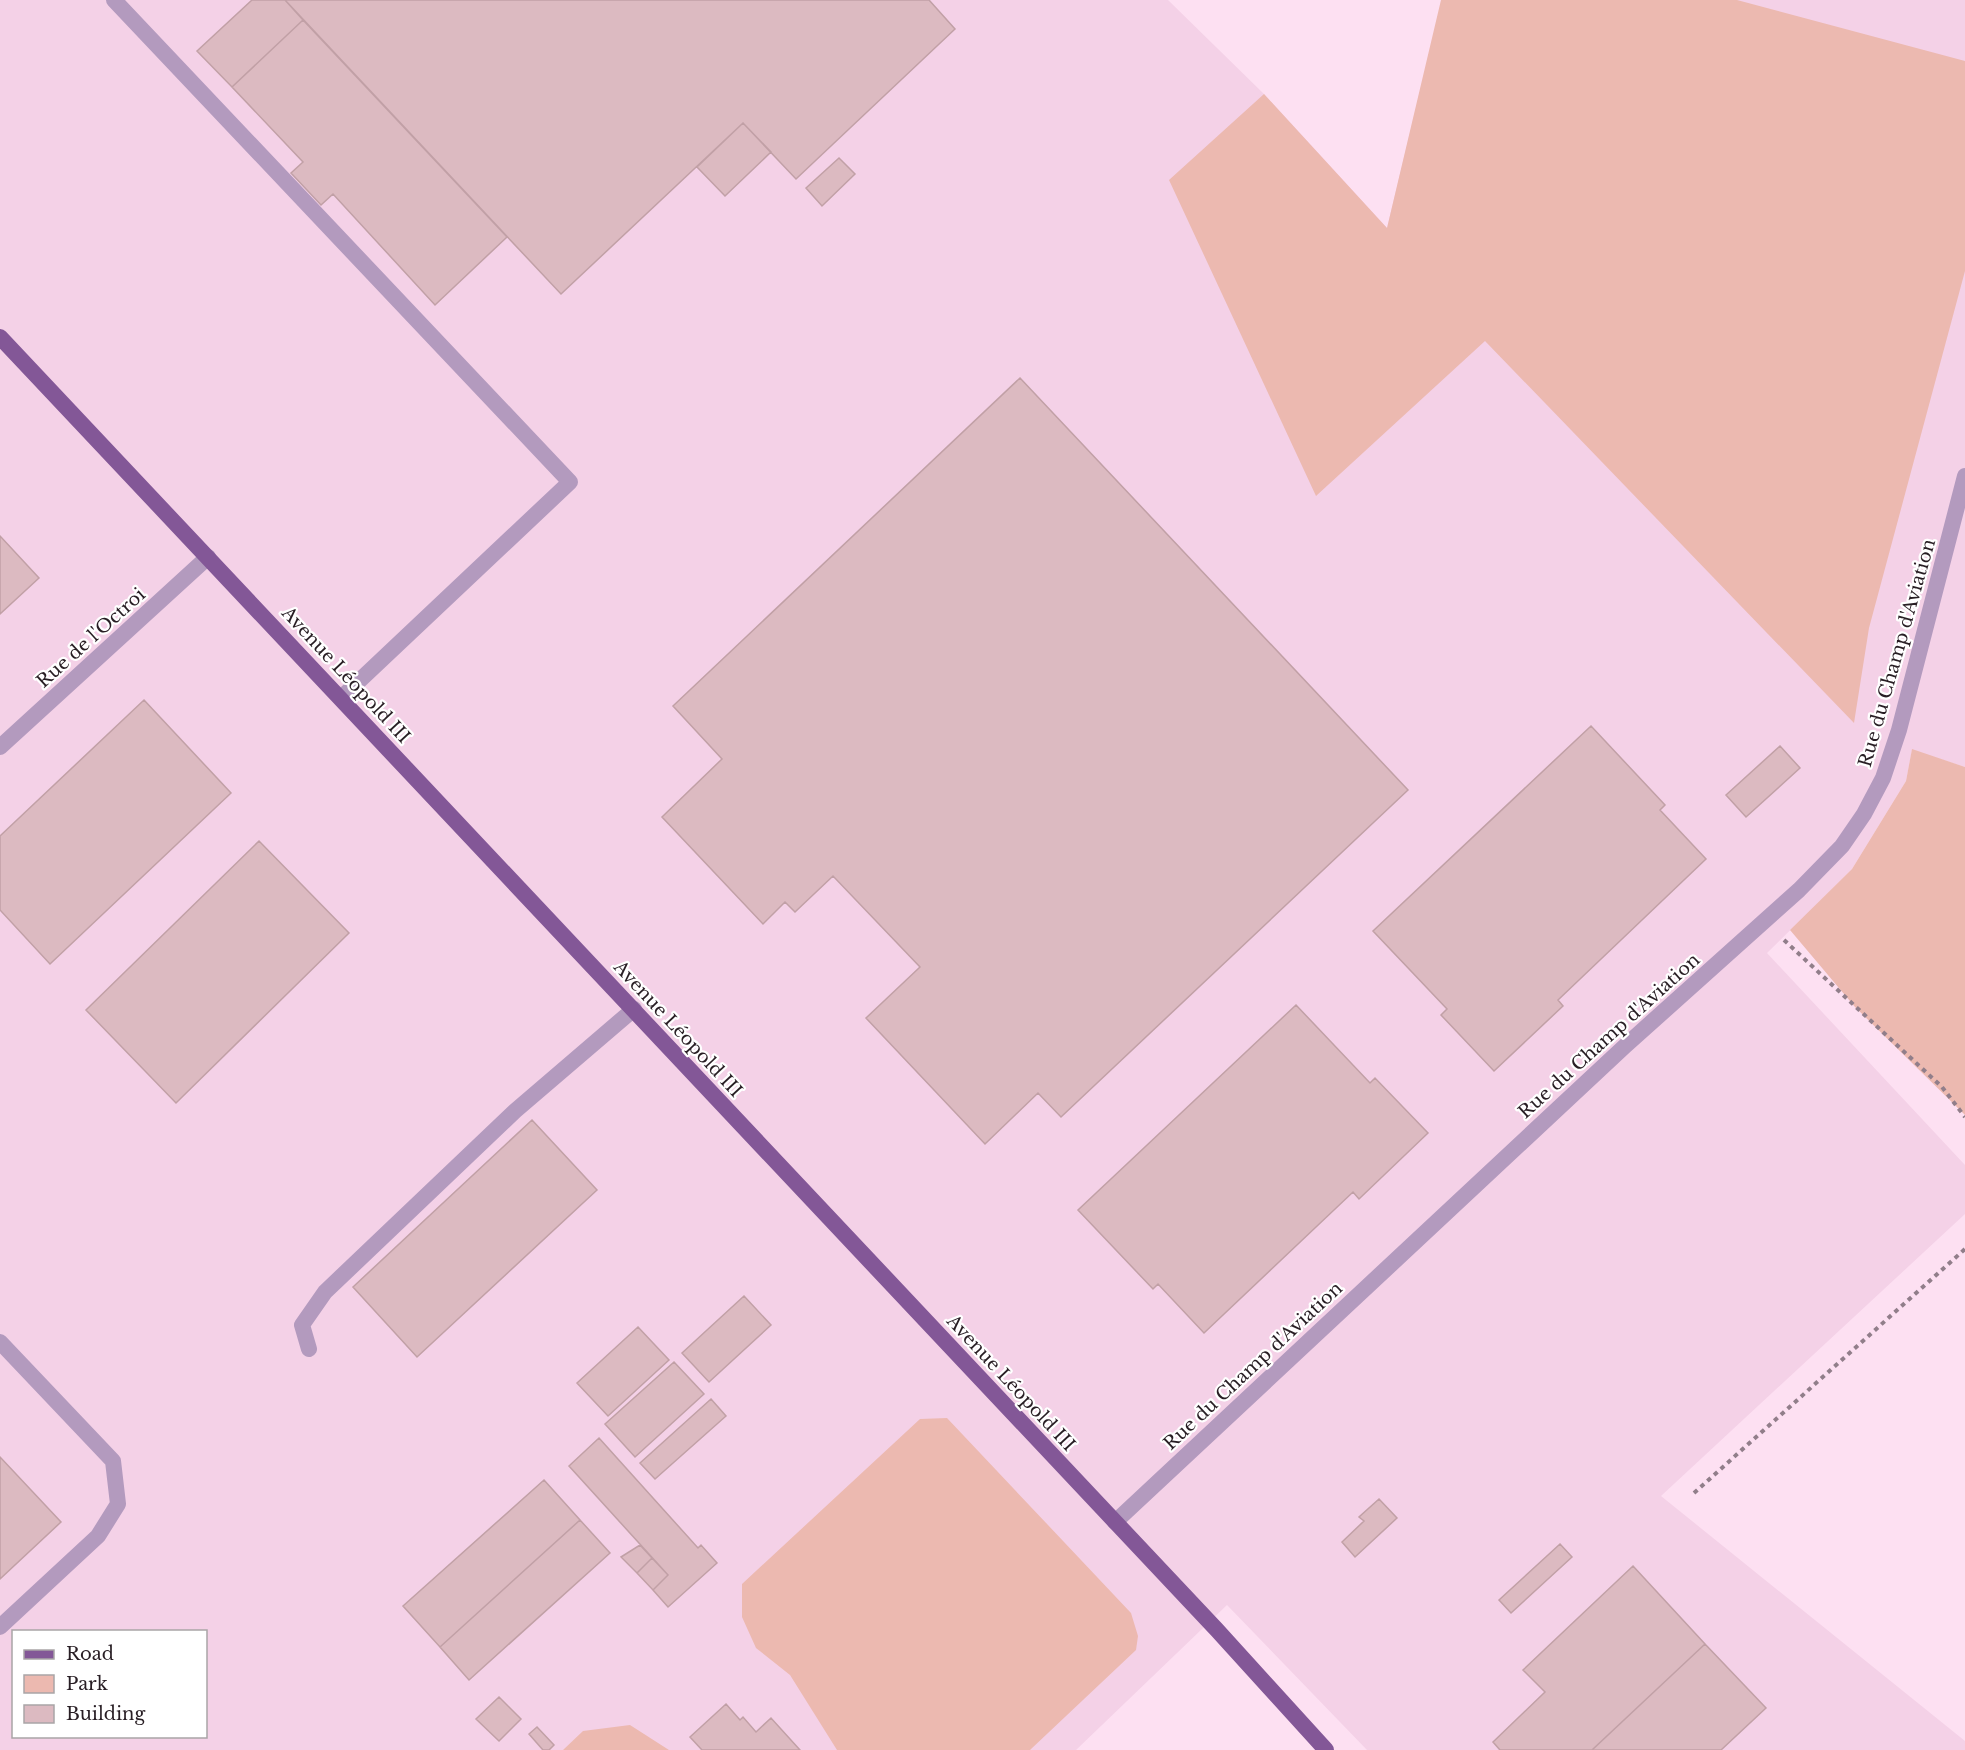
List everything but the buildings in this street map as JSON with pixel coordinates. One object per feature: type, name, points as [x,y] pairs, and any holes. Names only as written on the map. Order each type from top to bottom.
[{"type":"main road","name":"Avenue Léopold III","points":[[0,337],[1115,1521],[1326,1750]]},
{"type":"street","points":[[114,0],[570,482],[341,698]]},
{"type":"street","name":"Rue du Champ d'Aviation","points":[[1115,1521],[1625,1046],[1764,921],[1842,846],[1864,814],[1883,778],[1899,730],[1965,476]]},
{"type":"street","name":"Rue de l'Octroi","points":[[0,747],[208,557]]},
{"type":"street","points":[[309,1349],[302,1325],[325,1292],[515,1110],[634,1010]]},
{"type":"street","points":[[0,1627],[98,1536],[118,1504],[113,1461],[2,1349]]},
{"type":"path","points":[[1764,921],[1942,1087],[1965,1117]]},
{"type":"path","points":[[1694,1493],[1965,1249]]},
{"type":"shaded area","points":[[0,0],[1168,0],[1264,94],[1387,228],[1442,0],[1965,0],[1965,767],[1912,750],[1906,781],[1852,869],[1767,953],[1965,1165],[1965,1214],[1661,1496],[1965,1741],[1965,1750],[1367,1750],[1227,1605],[1076,1750],[0,1750]]},
{"type":"green space","points":[[1441,0],[1737,0],[1965,61],[1965,271],[1869,628],[1854,723],[1485,341],[1316,496],[1169,180],[1264,94],[1387,228]]},
{"type":"green space","points":[[1912,749],[1965,767],[1965,1115],[1855,1007],[1790,930],[1852,869],[1906,781]]},
{"type":"green space","points":[[947,1418],[1131,1613],[1138,1636],[1136,1650],[1030,1750],[837,1750],[790,1675],[756,1648],[742,1617],[742,1584],[920,1419]]},
{"type":"green space","points":[[630,1725],[669,1750],[563,1750],[583,1731]]}]
